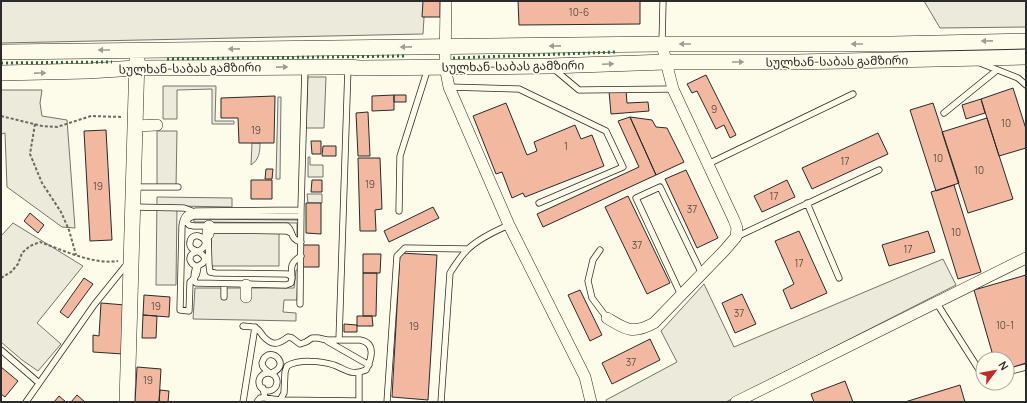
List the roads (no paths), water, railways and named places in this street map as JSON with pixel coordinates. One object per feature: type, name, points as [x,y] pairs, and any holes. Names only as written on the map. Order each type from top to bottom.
[{"type":"main road","name":"სულხან-საბას გამზირი","points":[[1,52],[662,44],[892,44],[1026,41]]},
{"type":"main road","points":[[127,402],[137,50]]},
{"type":"main road","name":"სულხან-საბას გამზირი","points":[[1,73],[88,72],[136,68],[550,66],[666,62],[796,62],[1026,57]]},
{"type":"street","points":[[446,1],[445,67],[449,87],[508,225],[585,377],[591,402]]},
{"type":"street","points":[[606,318],[625,329],[636,330],[654,323],[736,237],[737,228],[734,220],[673,89],[662,44]]},
{"type":"street","points":[[135,122],[157,125]]},
{"type":"street","points":[[736,402],[1026,258]]},
{"type":"street","points":[[246,285],[246,297]]},
{"type":"lane","points":[[662,44],[663,1]]},
{"type":"lane","points":[[970,59],[1018,78],[1026,85]]},
{"type":"lane","points":[[550,66],[579,90],[673,89]]},
{"type":"lane","points":[[300,304],[305,67]]},
{"type":"lane","points":[[339,340],[348,67]]},
{"type":"lane","points":[[399,211],[400,156],[428,67]]},
{"type":"lane","points":[[944,113],[997,70]]},
{"type":"lane","points":[[1018,78],[1026,78]]},
{"type":"lane","points":[[449,87],[519,89],[606,131],[623,167],[539,202]]},
{"type":"lane","points":[[708,164],[853,94]]},
{"type":"lane","points":[[736,237],[878,170]]},
{"type":"lane","points":[[133,187],[178,187]]},
{"type":"lane","points":[[681,296],[636,198],[660,187],[702,274]]},
{"type":"lane","points":[[807,204],[839,278]]},
{"type":"lane","points":[[132,207],[184,208],[192,211],[301,213]]},
{"type":"lane","points":[[192,211],[186,214],[183,219],[182,226],[180,310],[189,311],[190,282],[194,280],[198,266],[203,263],[205,259],[202,253],[198,251],[193,252],[190,256],[190,261],[196,266],[194,280]]},
{"type":"lane","points":[[253,213],[194,216],[189,218],[187,222],[188,225],[208,230],[209,232],[215,230],[287,231],[291,233],[295,240],[301,242]]},
{"type":"lane","points":[[441,402],[450,273],[468,249],[490,233],[508,225]]},
{"type":"lane","points":[[208,230],[210,270],[212,273],[287,274],[292,278]]},
{"type":"lane","points":[[387,402],[397,256],[405,248],[468,249]]},
{"type":"lane","points":[[600,250],[593,260],[588,280],[592,298],[606,318]]},
{"type":"lane","points":[[194,280],[198,284],[286,285],[291,283],[292,263],[301,256]]},
{"type":"lane","points":[[26,402],[94,305],[131,259]]},
{"type":"lane","points":[[224,284],[224,297]]},
{"type":"lane","points":[[936,302],[975,363]]},
{"type":"lane","points":[[243,326],[255,327],[269,342],[275,344],[283,342],[288,338],[292,338],[300,344],[312,338],[327,340],[360,340],[366,341],[369,344],[372,355],[369,365],[366,370],[359,373],[348,372],[334,365],[323,363],[297,362],[287,366],[285,372],[284,393],[280,400]]},
{"type":"lane","points":[[243,402],[255,327]]},
{"type":"lane","points":[[327,340],[369,365]]},
{"type":"lane","points":[[1,350],[39,383]]},
{"type":"lane","points":[[1015,370],[1026,367]]},
{"type":"lane","points":[[263,388],[272,390],[276,386],[276,378],[270,373],[264,374],[260,378],[260,383],[266,398]]},
{"type":"lane","points":[[257,402],[260,398],[266,398],[280,400],[359,402],[359,373]]}]
